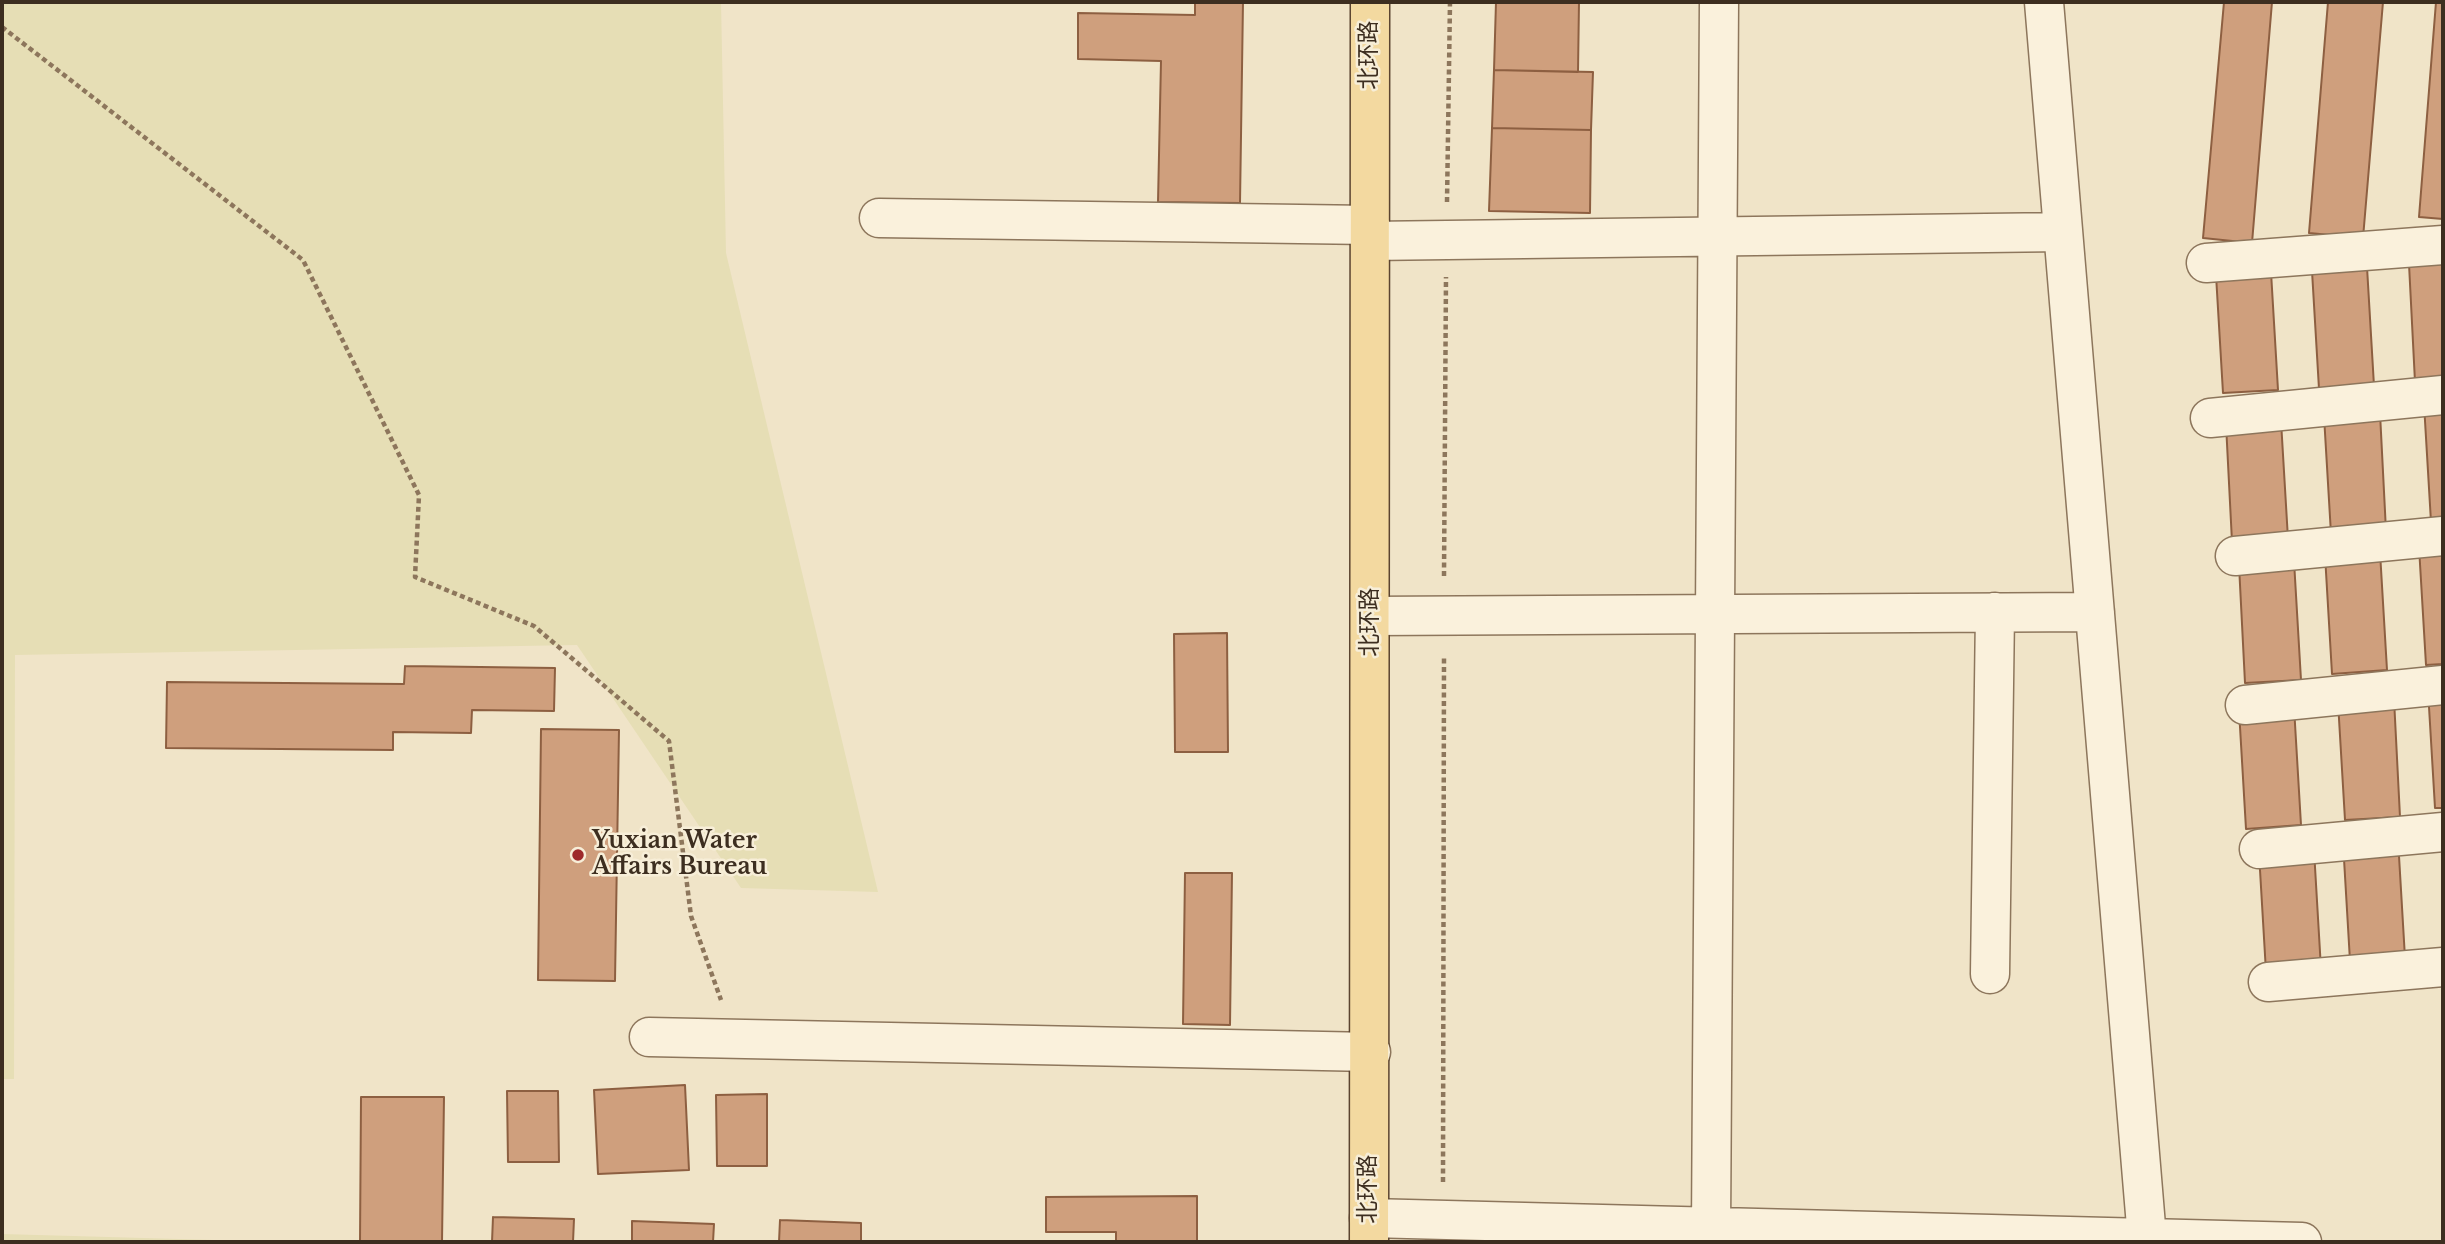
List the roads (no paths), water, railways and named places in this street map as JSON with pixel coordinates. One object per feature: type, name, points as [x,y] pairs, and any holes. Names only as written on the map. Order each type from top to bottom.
[{"type":"main road","name":"北环路","points":[[1369,1230],[1370,2]]},
{"type":"street","points":[[1711,1227],[1719,2]]},
{"type":"street","points":[[2044,2],[2147,1238]]},
{"type":"street","points":[[879,218],[1370,232],[1718,237],[2063,232]]},
{"type":"street","points":[[2206,264],[2443,245]]},
{"type":"street","points":[[2210,418],[2443,395]]},
{"type":"street","points":[[2235,556],[2443,536]]},
{"type":"street","points":[[1990,974],[1995,612]]},
{"type":"street","points":[[1371,616],[2095,612]]},
{"type":"street","points":[[2245,705],[2443,685]]},
{"type":"street","points":[[2259,849],[2443,832]]},
{"type":"street","points":[[2268,982],[2443,967]]},
{"type":"street","points":[[649,1037],[1371,1052]]},
{"type":"street","points":[[1369,1230],[1711,1227],[1868,1237],[2147,1238],[2302,1242]]},
{"type":"place","name":"Yuxian Water Affairs Bureau","points":[[578,855]]}]
